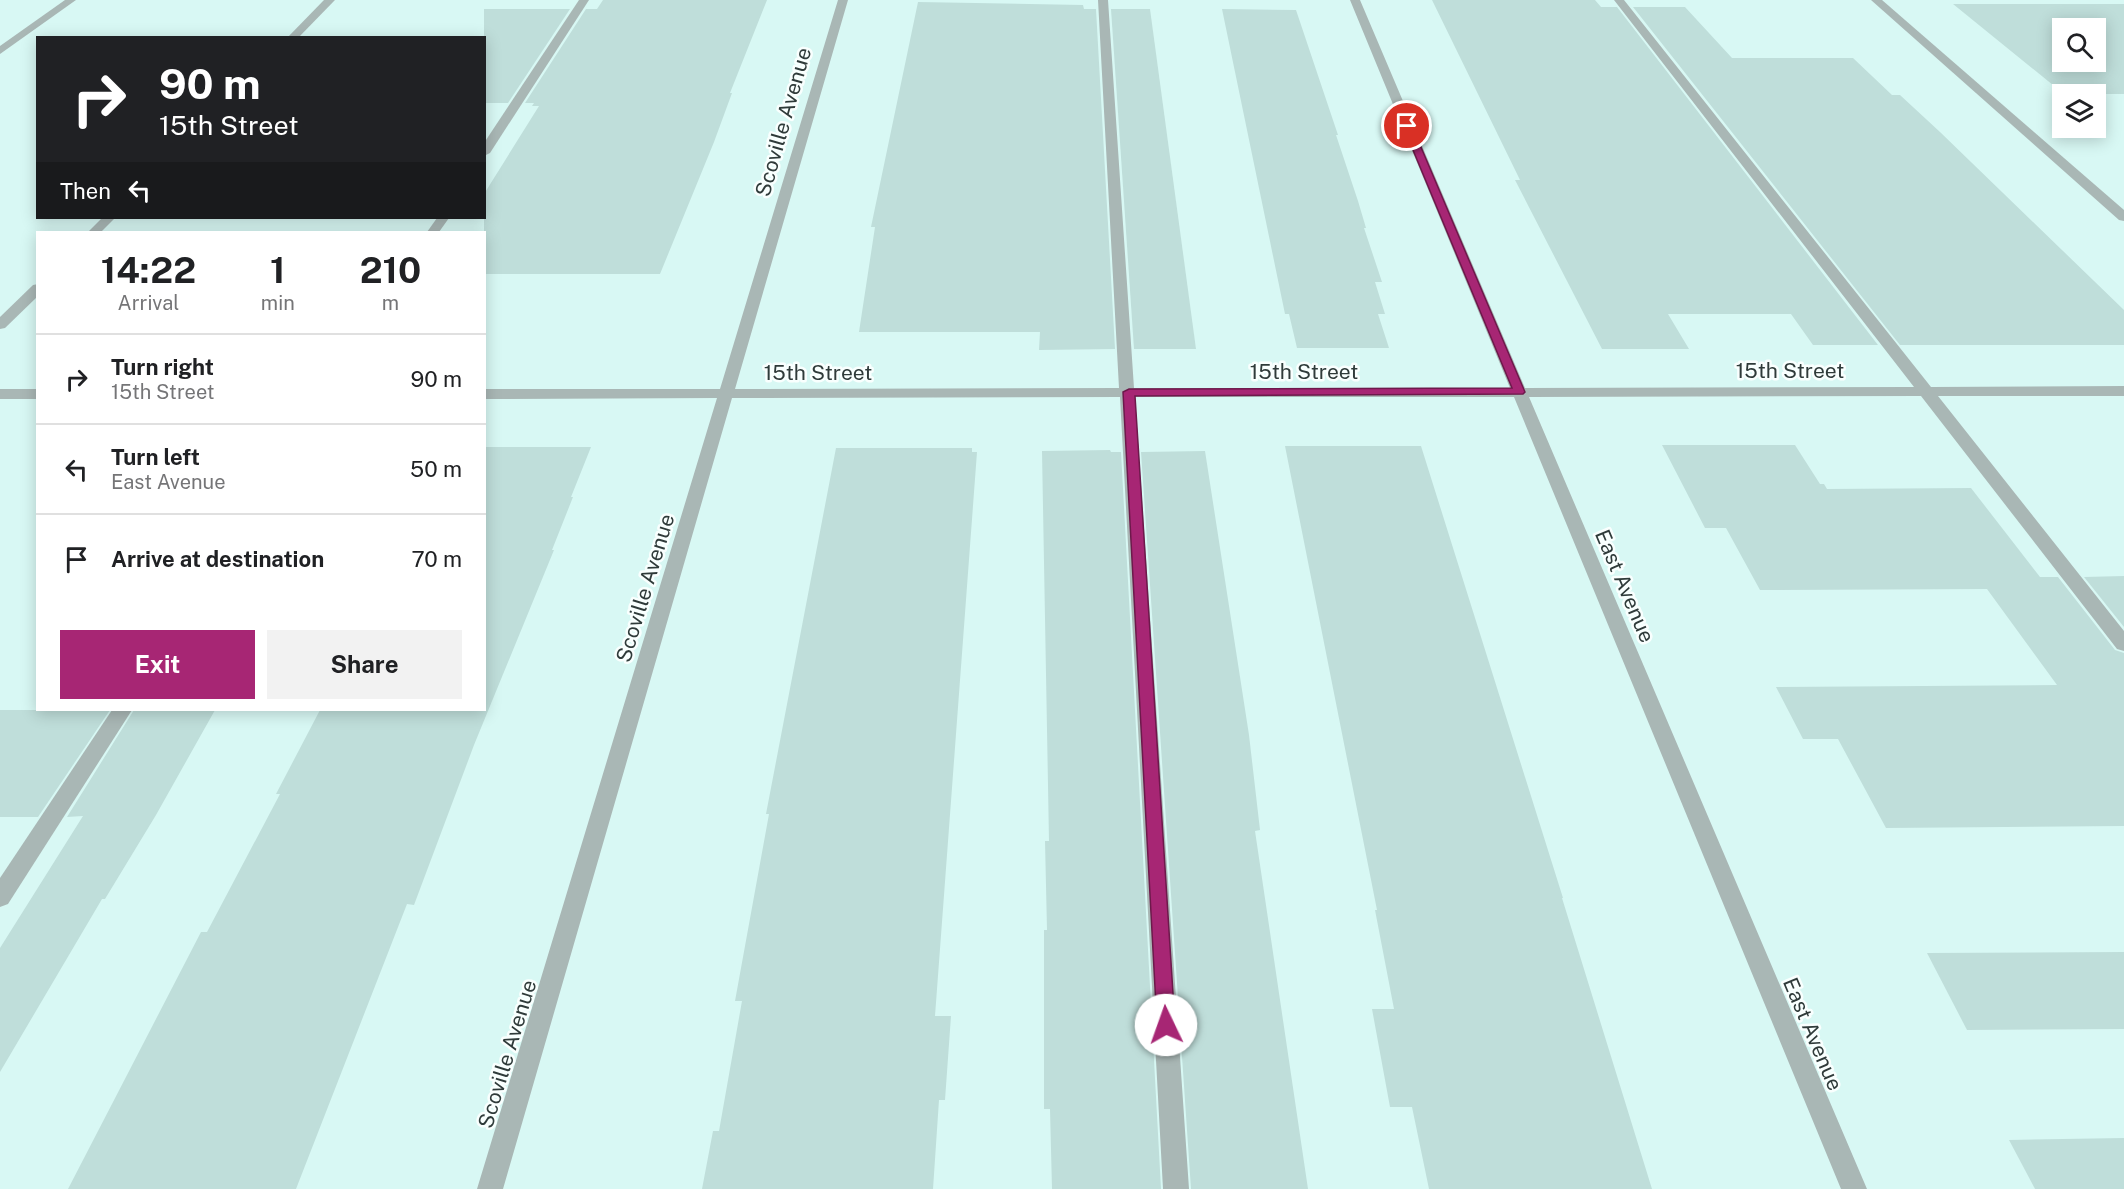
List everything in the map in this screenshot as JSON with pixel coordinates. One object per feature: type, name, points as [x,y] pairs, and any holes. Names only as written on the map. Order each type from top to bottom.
[{"type":"street","points":[[0,51],[70,0]]},
{"type":"street","points":[[294,36],[330,0]]},
{"type":"street","points":[[486,150],[584,0]]},
{"type":"street","name":"Scoville Avenue","points":[[490,1189],[843,0]]},
{"type":"street","points":[[1103,0],[1129,392],[1176,1189]]},
{"type":"street","name":"East Avenue","points":[[1355,0],[1854,1189]]},
{"type":"street","points":[[1619,0],[2124,644]]},
{"type":"street","points":[[1876,0],[2124,217]]},
{"type":"street","points":[[95,231],[108,219]]},
{"type":"street","points":[[0,325],[36,290]]},
{"type":"street","name":"15th Street","points":[[486,394],[2124,391]]},
{"type":"street","points":[[0,394],[36,394]]},
{"type":"street","points":[[0,897],[121,711]]},
{"type":"building","points":[[603,0],[767,0],[730,93],[732,93],[714,142],[660,274],[486,274],[484,219],[486,219],[486,191],[539,106],[532,106],[534,103],[525,103],[586,9],[597,9]]},
{"type":"building","points":[[1432,0],[1595,0],[1601,7],[1617,7],[1878,345],[1813,345],[1791,314],[1668,314],[1689,349],[1602,349],[1515,180],[1520,180]]},
{"type":"building","points":[[918,2],[1083,5],[1084,9],[1096,9],[1115,349],[1039,350],[1040,332],[859,332],[875,227],[871,227]]},
{"type":"building","points":[[1953,4],[2124,4],[2124,94],[2106,94],[2106,84],[2052,84]]},
{"type":"building","points":[[1633,7],[1685,7],[1732,58],[1853,58],[1892,95],[1900,95],[1940,132],[2124,310],[2124,345],[1900,345]]},
{"type":"building","points":[[484,9],[570,9],[508,103],[486,103],[486,36],[484,36]]},
{"type":"building","points":[[1111,9],[1150,9],[1196,349],[1134,349]]},
{"type":"building","points":[[1222,9],[1296,10],[1338,135],[1336,135],[1382,282],[1375,282],[1385,314],[1378,314],[1389,348],[1297,348],[1289,314],[1285,314]]},
{"type":"building","points":[[1662,445],[1795,445],[1820,484],[1824,484],[1827,489],[1971,488],[2040,577],[2058,577],[2115,650],[2124,653],[2124,826],[1886,828],[1838,739],[1803,739],[1776,687],[2057,685],[1987,589],[1760,590],[1726,528],[1705,528]]},
{"type":"building","points":[[1285,446],[1421,446],[1652,1189],[1429,1189],[1412,1107],[1390,1107],[1372,1009],[1394,1009],[1375,910],[1377,910]]},
{"type":"building","points":[[486,447],[591,447],[552,550],[554,550],[474,745],[414,905],[407,904],[296,1189],[68,1189],[201,932],[207,932],[280,794],[276,794],[319,711],[486,711]]},
{"type":"building","points":[[836,448],[972,448],[972,452],[977,452],[935,1016],[951,1016],[945,1100],[939,1100],[933,1189],[702,1189],[713,1131],[719,1131],[742,1001],[735,1001],[769,814],[766,814]]},
{"type":"building","points":[[1110,450],[1121,452],[1161,1189],[1052,1189],[1050,1109],[1044,1109],[1044,930],[1047,930],[1045,841],[1049,841],[1042,451]]},
{"type":"building","points":[[1205,451],[1249,735],[1260,830],[1255,831],[1308,1189],[1191,1189],[1141,452]]},
{"type":"building","points":[[2124,576],[2124,627],[2084,577]]},
{"type":"building","points":[[0,710],[109,711],[38,817],[0,817]]},
{"type":"building","points":[[133,711],[214,711],[156,815],[105,899],[102,899],[0,1072],[0,948],[83,816],[67,817]]},
{"type":"building","points":[[2124,952],[2124,1029],[1967,1030],[1927,953]]},
{"type":"building","points":[[2124,1138],[2124,1189],[2035,1189],[2009,1140]]},
{"type":"route","points":[[1166,1025],[1129,392],[1519,392],[1407,126]]}]
